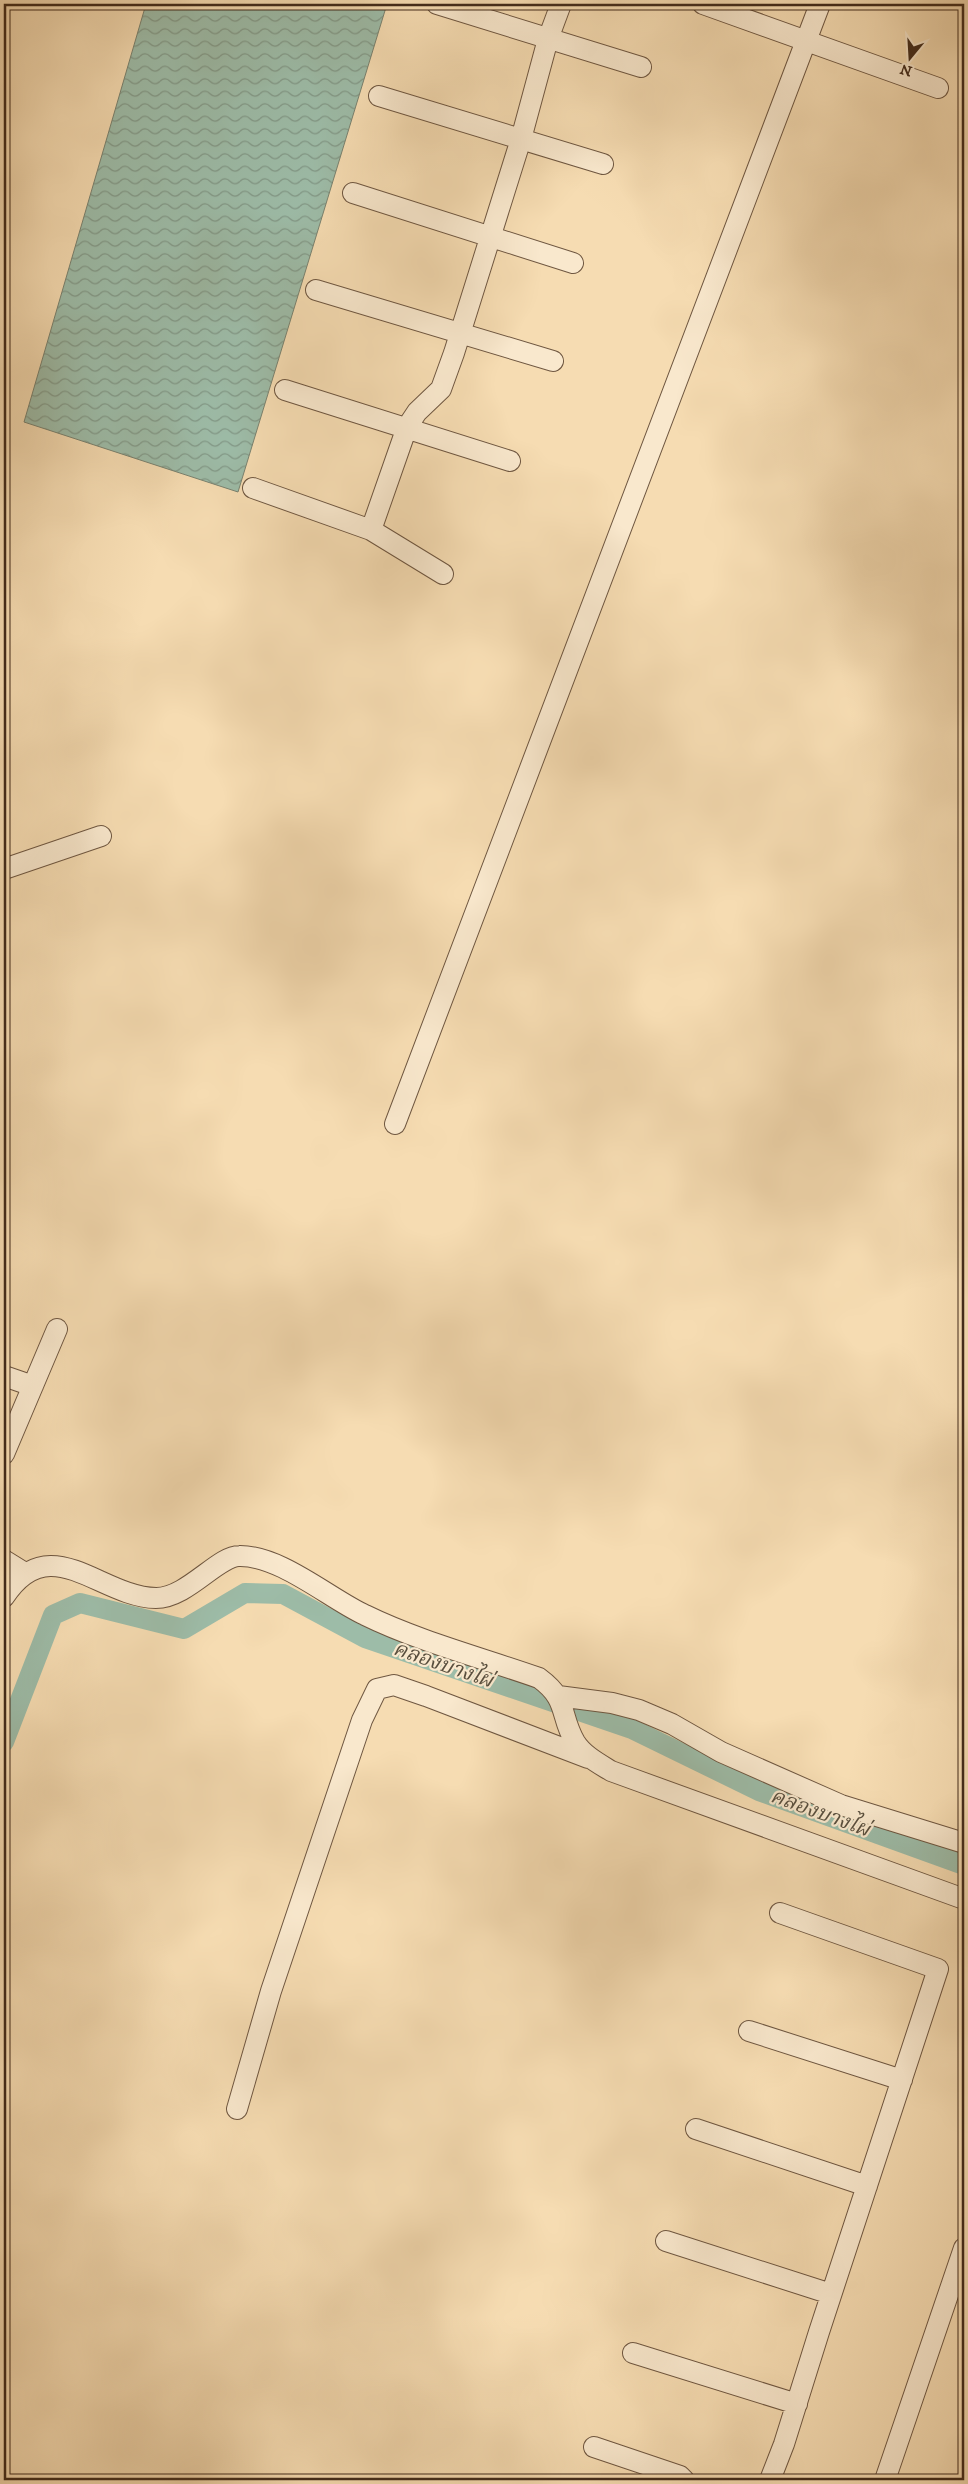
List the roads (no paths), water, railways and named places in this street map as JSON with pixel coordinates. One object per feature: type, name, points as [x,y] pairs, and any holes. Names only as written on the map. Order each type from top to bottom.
[{"type":"street","points":[[437,4],[641,67]]},
{"type":"street","points":[[371,530],[407,427],[417,412],[441,389],[521,139],[548,39],[561,4]]},
{"type":"street","points":[[703,4],[938,88]]},
{"type":"street","points":[[395,1124],[820,4]]},
{"type":"street","points":[[379,96],[603,164]]},
{"type":"street","points":[[353,193],[573,262]]},
{"type":"street","points":[[316,290],[553,361]]},
{"type":"street","points":[[284,390],[407,427],[510,461]]},
{"type":"street","points":[[253,488],[371,530],[443,574]]},
{"type":"street","points":[[4,869],[101,836]]},
{"type":"street","points":[[4,1454],[57,1329]]},
{"type":"street","points":[[4,1376],[33,1386]]},
{"type":"street","points":[[4,1560],[11,1584],[43,1566],[59,1565],[131,1592],[157,1598],[171,1595],[189,1586],[233,1556],[249,1557],[277,1565],[322,1588],[363,1615],[394,1628],[539,1678],[552,1687],[560,1699],[575,1742],[590,1759]]},
{"type":"street","points":[[237,2109],[277,1972],[362,1720],[377,1689],[394,1685],[590,1759],[611,1771],[964,1899]]},
{"type":"street","points":[[560,1699],[612,1703],[639,1710],[672,1724],[721,1752],[841,1805],[964,1843]]},
{"type":"street","points":[[770,2480],[797,2404],[831,2294],[938,1970],[780,1913]]},
{"type":"street","points":[[749,2031],[902,2080]]},
{"type":"street","points":[[696,2129],[867,2186]]},
{"type":"street","points":[[666,2241],[831,2294]]},
{"type":"street","points":[[885,2480],[964,2248]]},
{"type":"street","points":[[634,2353],[797,2404]]},
{"type":"street","points":[[594,2447],[680,2476],[684,2480]]},
{"type":"water","points":[[146,4],[387,4],[238,492],[24,422]]},
{"type":"waterway","name":"คลองบางไผ่","points":[[4,1742],[53,1615],[80,1603],[184,1629],[245,1593],[283,1594],[365,1638],[632,1729],[759,1791],[964,1865]]}]
